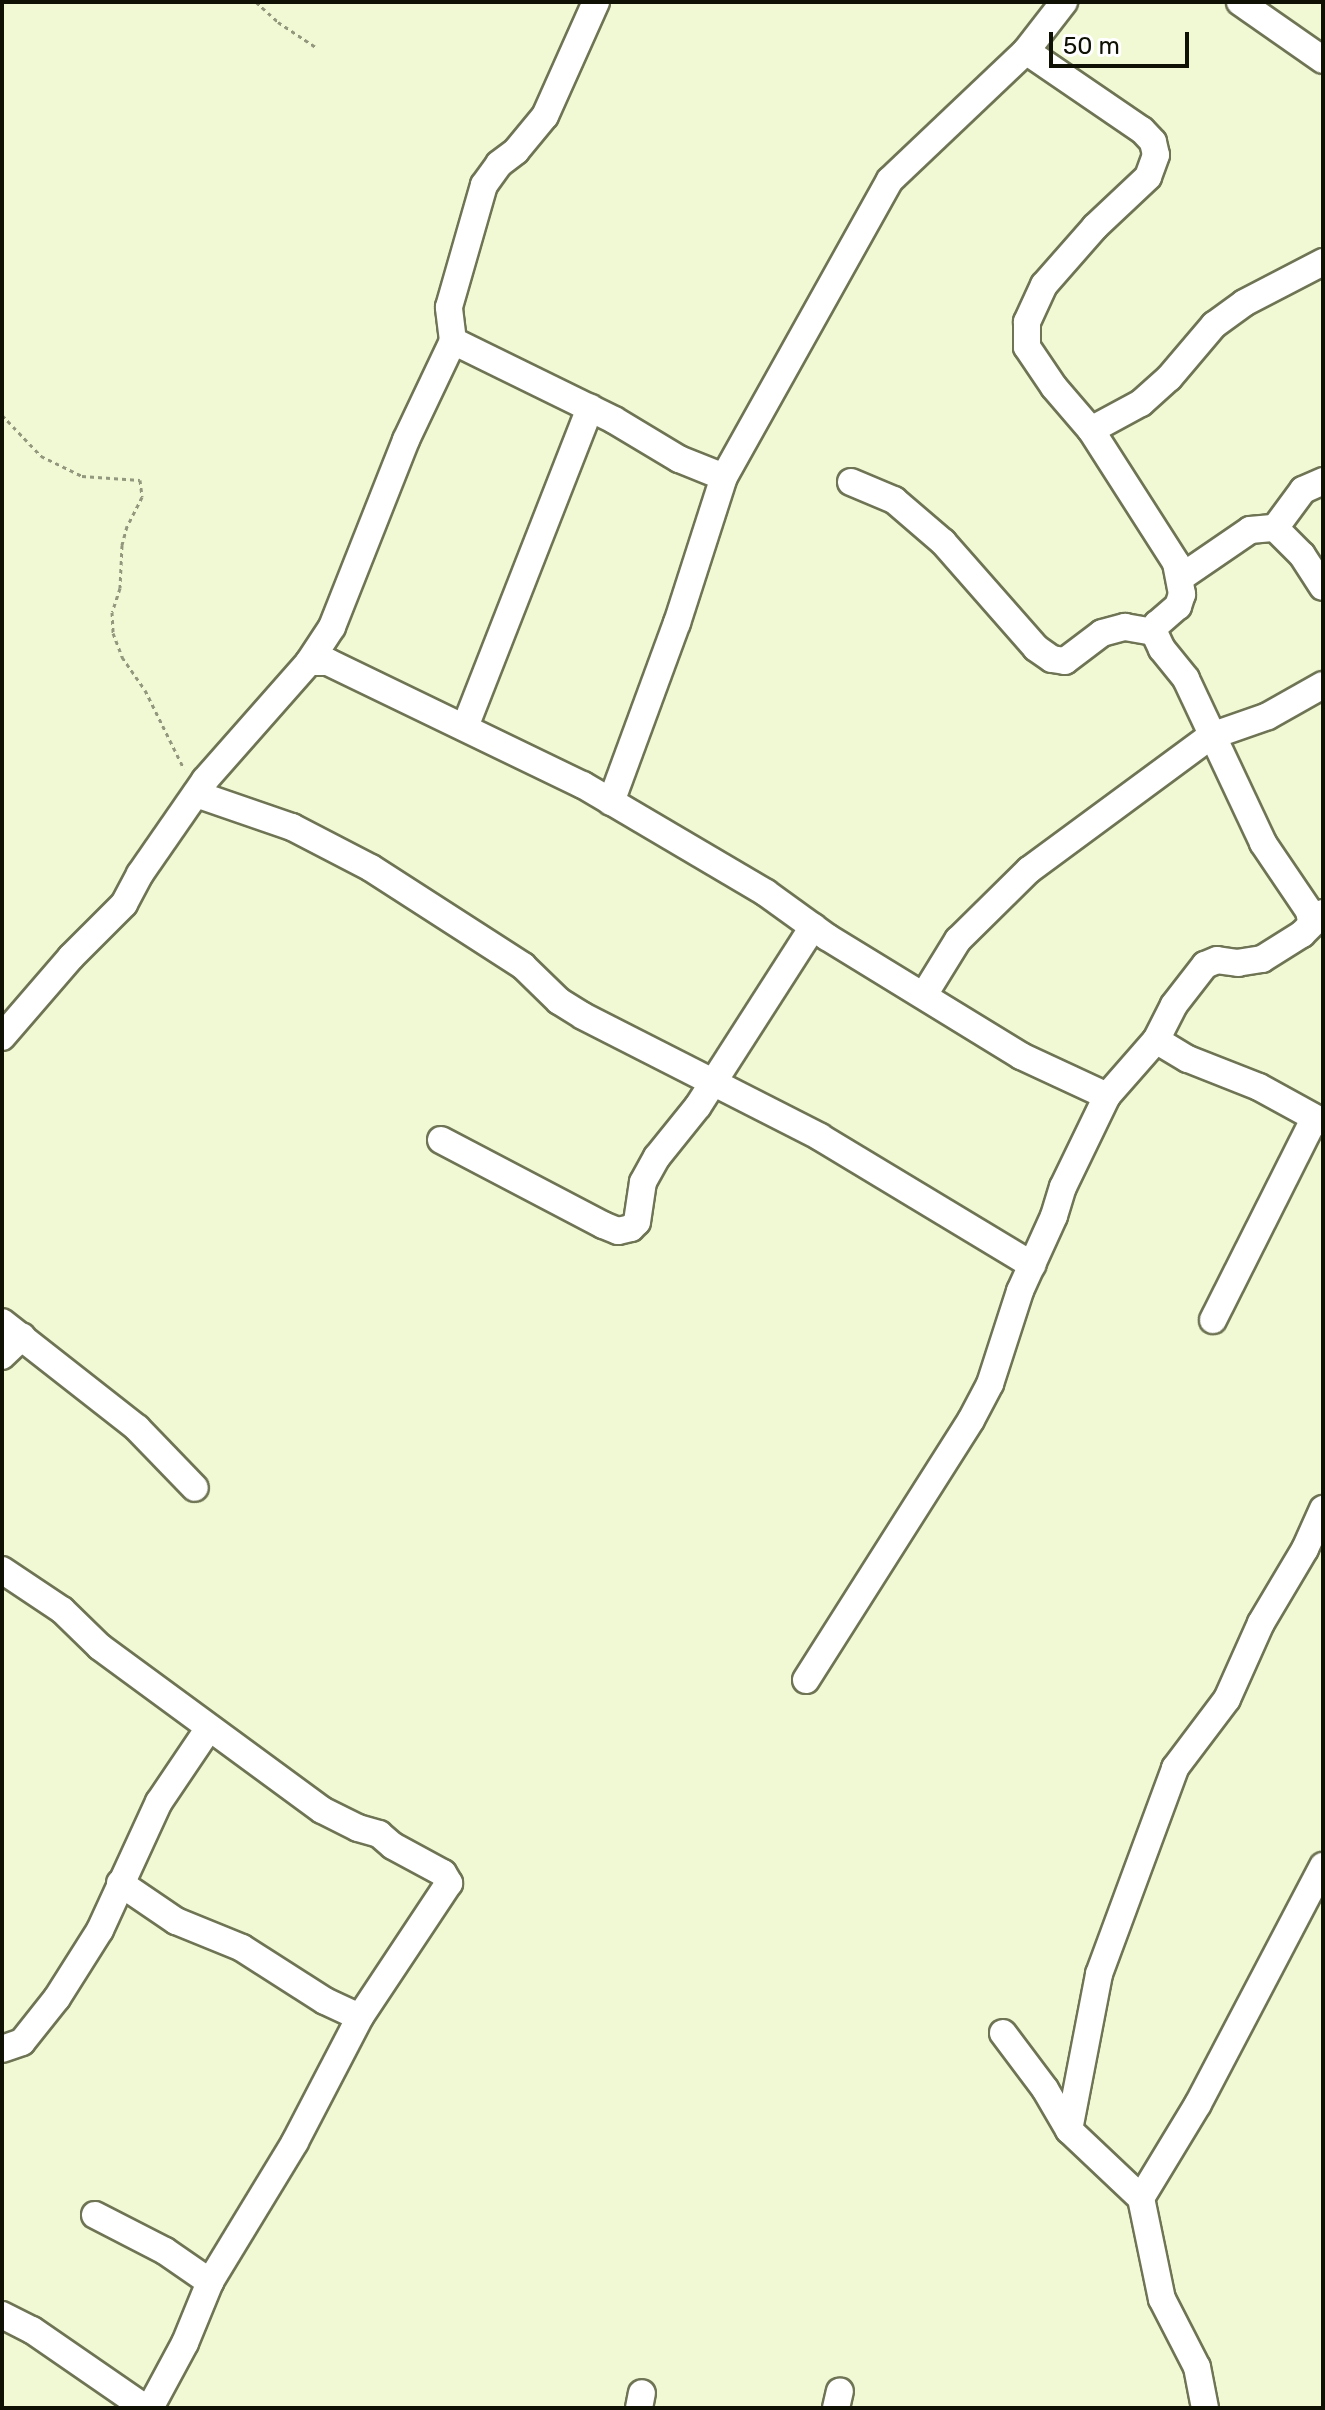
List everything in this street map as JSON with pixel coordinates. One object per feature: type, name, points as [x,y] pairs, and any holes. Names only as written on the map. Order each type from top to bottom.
[{"type":"street","points":[[2,1037],[71,957],[124,904],[140,874],[196,794],[309,662],[332,627],[406,440],[453,341],[449,307],[484,185],[499,164],[545,116],[596,2]]},
{"type":"street","points":[[611,802],[677,623],[724,477],[890,180],[1026,51],[1064,2]]},
{"type":"street","points":[[1240,2],[1323,60]]},
{"type":"street","points":[[806,1680],[971,1420],[990,1384],[1063,1187],[1107,1096],[1156,1040],[1174,1005],[1205,965],[1217,960],[1238,963],[1262,959],[1302,934],[1317,917],[1309,911],[1263,843],[1186,679],[1162,649],[1154,632],[1157,624],[1178,606],[1180,578],[1168,550],[1091,430],[1054,387],[1027,347],[1027,322],[1044,285],[1095,227],[1148,177],[1156,155],[1142,130],[1026,51]]},
{"type":"street","points":[[1091,430],[1141,403],[1169,378],[1214,325],[1244,303],[1323,262]]},
{"type":"street","points":[[453,341],[590,408],[679,459],[724,477]]},
{"type":"street","points":[[465,727],[590,408]]},
{"type":"street","points":[[1180,578],[1250,530],[1275,528],[1303,490],[1323,481]]},
{"type":"street","points":[[851,482],[894,500],[943,542],[1036,648],[1052,659],[1065,661],[1102,633],[1125,627],[1154,632]]},
{"type":"street","points":[[1275,528],[1302,555],[1323,587]]},
{"type":"street","points":[[309,662],[328,662],[465,727],[611,802],[766,893],[813,927],[1021,1056],[1107,1096]]},
{"type":"street","points":[[924,995],[958,940],[1029,870],[1211,736],[1268,716],[1323,685]]},
{"type":"street","points":[[196,794],[292,827],[371,868],[523,966],[559,1001],[820,1137],[1032,1265]]},
{"type":"street","points":[[441,1140],[603,1225],[618,1231],[631,1228],[637,1222],[643,1182],[714,1081],[813,927]]},
{"type":"street","points":[[1156,1040],[1188,1059],[1259,1087],[1318,1121],[1213,1320]]},
{"type":"street","points":[[2,1356],[12,1330],[137,1428],[195,1488]]},
{"type":"street","points":[[1069,2130],[1099,1974],[1175,1768],[1227,1699],[1261,1623],[1305,1549],[1323,1509]]},
{"type":"street","points":[[2,2315],[32,2330],[147,2408],[185,2343],[210,2282],[295,2142],[360,2017],[449,1883],[443,1873],[393,1846],[379,1834],[358,1828],[322,1810],[100,1647],[62,1610],[3,1574]]},
{"type":"street","points":[[2,2049],[22,2042],[57,1998],[100,1930],[159,1802],[209,1728]]},
{"type":"street","points":[[1141,2198],[1198,2104],[1323,1866]]},
{"type":"street","points":[[120,1883],[176,1921],[242,1948],[325,2001],[360,2017]]},
{"type":"street","points":[[1003,2033],[1045,2089],[1069,2130],[1141,2198],[1162,2299],[1197,2367],[1205,2408]]},
{"type":"street","points":[[95,2215],[165,2251],[210,2282]]},
{"type":"path","points":[[256,2],[278,22],[317,48]]},
{"type":"path","points":[[2,415],[41,456],[82,476],[140,480],[142,497],[127,526],[122,545],[120,588],[112,612],[113,633],[122,657],[145,690],[196,794]]}]
